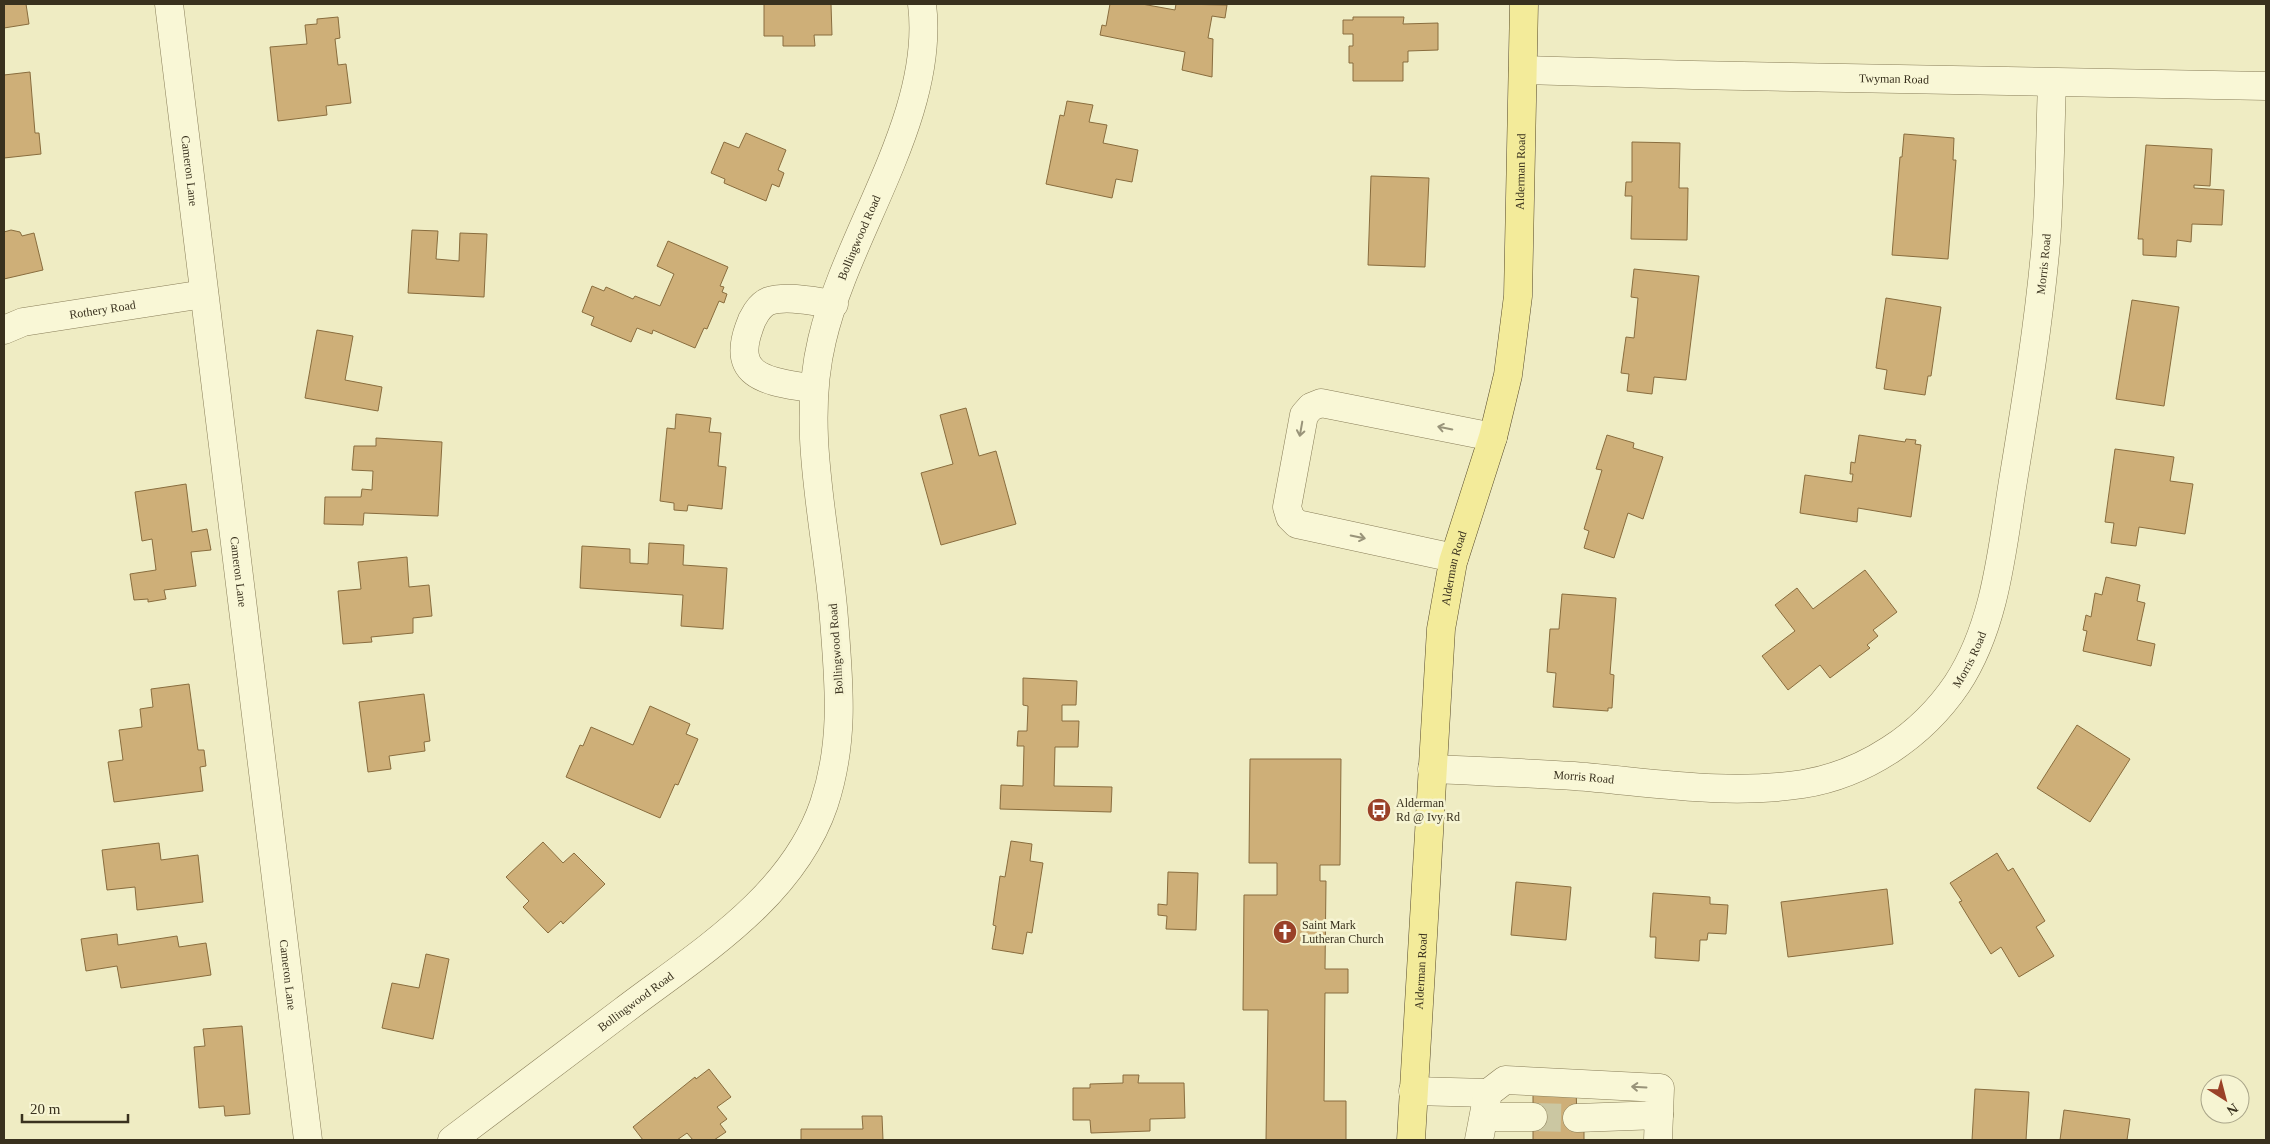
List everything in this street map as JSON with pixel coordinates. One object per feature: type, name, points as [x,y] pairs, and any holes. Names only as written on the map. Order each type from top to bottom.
[{"type":"main road","name":"Alderman Road","points":[[1411,1140],[1441,629],[1454,558],[1493,437],[1508,375],[1518,296],[1524,4]]},
{"type":"street","name":"Cameron Lane","points":[[169,4],[308,1140]]},
{"type":"street","name":"Bollingwood Road","points":[[452,1140],[726,933],[770,892],[803,848],[823,805],[836,759],[841,712],[834,615],[813,430],[813,389],[822,338],[849,259],[914,98],[922,58],[924,19],[922,4]]},
{"type":"street","name":"Twyman Road","points":[[1523,70],[2052,83],[2266,86]]},
{"type":"street","name":"Morris Road","points":[[1432,769],[1574,776],[1673,786],[1738,789],[1804,784],[1850,771],[1896,746],[1930,718],[1957,683],[1977,645],[1997,583],[2028,389],[2046,241],[2052,83]]},
{"type":"street","name":"Rothery Road","points":[[4,330],[23,322],[204,294]]},
{"type":"street","points":[[813,389],[776,381],[757,374],[748,367],[743,355],[745,338],[753,317],[769,301],[797,299],[834,304]]},
{"type":"street","points":[[1454,558],[1297,524],[1290,517],[1287,507],[1304,415],[1311,406],[1320,403],[1493,437]]},
{"type":"street","points":[[1484,1117],[1505,1080],[1660,1088],[1658,1128],[1577,1118]]},
{"type":"street","points":[[1413,1091],[1484,1117],[1533,1117]]},
{"type":"building","points":[[4,4],[26,4],[29,24],[4,28]]},
{"type":"building","points":[[764,4],[831,4],[832,35],[814,35],[815,46],[783,46],[783,36],[764,36]]},
{"type":"building","points":[[1110,4],[1142,4],[1175,10],[1176,4],[1227,5],[1225,18],[1212,16],[1208,38],[1213,39],[1212,77],[1182,70],[1185,52],[1100,35],[1102,25],[1106,26]]},
{"type":"building","points":[[338,17],[340,38],[335,39],[338,65],[346,64],[351,103],[326,106],[327,115],[278,121],[270,47],[307,44],[305,25],[317,24],[317,19]]},
{"type":"building","points":[[1353,17],[1404,17],[1403,24],[1438,23],[1438,50],[1408,51],[1408,62],[1403,62],[1403,81],[1353,81],[1353,63],[1349,63],[1349,46],[1353,46],[1353,34],[1343,34],[1343,20],[1353,20]]},
{"type":"building","points":[[30,72],[35,133],[39,133],[41,154],[4,158],[4,75]]},
{"type":"building","points":[[1067,101],[1093,105],[1089,122],[1107,125],[1103,143],[1138,150],[1132,182],[1116,179],[1112,198],[1046,184],[1060,115],[1064,116]]},
{"type":"building","points":[[746,133],[786,150],[778,170],[784,173],[779,187],[772,184],[766,201],[724,183],[725,179],[711,173],[724,142],[739,148]]},
{"type":"building","points":[[1904,134],[1954,138],[1953,160],[1956,160],[1948,259],[1892,255],[1900,157],[1902,157]]},
{"type":"building","points":[[1632,142],[1680,143],[1679,188],[1688,188],[1687,240],[1631,239],[1632,196],[1625,196],[1626,182],[1632,182]]},
{"type":"building","points":[[2146,145],[2212,149],[2210,186],[2194,185],[2194,188],[2224,190],[2222,225],[2192,224],[2191,242],[2177,240],[2176,257],[2143,255],[2143,239],[2138,239]]},
{"type":"building","points":[[1371,176],[1429,178],[1425,267],[1368,265]]},
{"type":"building","points":[[11,230],[20,232],[22,236],[34,233],[43,270],[4,279],[4,232]]},
{"type":"building","points":[[412,230],[438,231],[436,259],[459,261],[460,233],[487,234],[484,297],[408,293]]},
{"type":"building","points":[[668,241],[728,267],[720,286],[724,287],[722,292],[727,294],[724,303],[719,301],[707,329],[704,328],[695,348],[653,330],[652,334],[637,328],[631,342],[591,325],[594,317],[582,312],[592,286],[604,291],[606,287],[633,299],[635,296],[660,306],[674,274],[657,266]]},
{"type":"building","points":[[1634,269],[1699,276],[1686,380],[1654,377],[1652,394],[1627,391],[1629,374],[1621,373],[1626,337],[1634,338],[1638,298],[1631,297]]},
{"type":"building","points":[[1886,298],[1941,307],[1931,376],[1928,376],[1925,395],[1884,389],[1887,370],[1876,368]]},
{"type":"building","points":[[2132,300],[2179,307],[2164,406],[2116,399]]},
{"type":"building","points":[[317,330],[353,336],[345,380],[382,387],[378,411],[305,398]]},
{"type":"building","points":[[966,408],[979,456],[996,451],[1016,524],[941,545],[921,473],[953,464],[940,415]]},
{"type":"building","points":[[676,414],[711,418],[709,432],[721,433],[718,466],[726,467],[722,509],[688,505],[687,511],[674,510],[674,503],[660,501],[667,428],[675,429]]},
{"type":"building","points":[[1607,435],[1634,443],[1633,448],[1663,457],[1643,519],[1628,513],[1614,558],[1584,548],[1589,531],[1584,529],[1602,470],[1596,469]]},
{"type":"building","points":[[1859,435],[1905,442],[1906,439],[1916,440],[1915,444],[1921,445],[1911,517],[1858,508],[1857,522],[1800,513],[1805,475],[1852,482],[1853,474],[1850,474],[1851,462],[1855,463]]},
{"type":"building","points":[[376,438],[442,442],[438,516],[364,513],[363,525],[324,524],[325,497],[361,497],[362,489],[372,490],[373,471],[352,470],[354,446],[376,446]]},
{"type":"building","points":[[2115,449],[2174,457],[2170,481],[2193,484],[2185,534],[2139,527],[2136,546],[2111,543],[2114,523],[2105,522]]},
{"type":"building","points":[[186,484],[192,532],[207,529],[211,550],[191,552],[196,586],[164,590],[166,599],[148,602],[148,599],[134,600],[130,574],[156,570],[152,539],[142,541],[135,492]]},
{"type":"building","points":[[649,543],[684,545],[683,565],[727,568],[723,629],[681,626],[683,595],[580,588],[582,546],[630,549],[630,563],[648,564]]},
{"type":"building","points":[[407,557],[409,587],[429,585],[432,616],[413,618],[413,633],[371,637],[372,642],[343,644],[338,591],[361,589],[358,562]]},
{"type":"building","points":[[1865,570],[1897,612],[1873,630],[1878,636],[1867,645],[1870,648],[1830,678],[1820,665],[1788,690],[1762,656],[1795,631],[1775,605],[1797,588],[1813,609]]},
{"type":"building","points":[[2106,577],[2140,585],[2137,601],[2145,603],[2137,640],[2155,644],[2151,666],[2083,651],[2087,631],[2083,630],[2086,615],[2091,617],[2095,593],[2102,595]]},
{"type":"building","points":[[1562,594],[1616,598],[1610,674],[1614,675],[1612,708],[1608,708],[1608,711],[1553,707],[1556,673],[1547,672],[1550,629],[1559,629]]},
{"type":"building","points":[[1023,678],[1077,681],[1076,705],[1062,705],[1062,721],[1079,721],[1078,747],[1055,747],[1054,786],[1112,787],[1111,812],[1000,809],[1001,785],[1023,786],[1024,746],[1017,746],[1018,731],[1027,731],[1028,706],[1023,705]]},
{"type":"building","points":[[189,684],[198,750],[204,750],[206,766],[200,767],[203,791],[114,802],[108,762],[123,760],[119,730],[142,727],[140,709],[153,707],[151,689]]},
{"type":"building","points":[[424,694],[430,741],[424,742],[425,751],[389,756],[391,769],[368,772],[359,702]]},
{"type":"building","points":[[650,706],[690,724],[686,734],[698,739],[678,785],[675,784],[660,818],[566,777],[580,745],[583,746],[591,727],[633,745]]},
{"type":"building","points":[[2077,725],[2130,759],[2090,822],[2037,788]]},
{"type":"building","name":"Saint Mark Lutheran Church","points":[[1250,759],[1341,759],[1340,865],[1320,865],[1320,881],[1326,881],[1325,969],[1348,969],[1348,993],[1325,993],[1324,1101],[1346,1101],[1346,1140],[1266,1140],[1268,1010],[1243,1010],[1244,895],[1277,895],[1277,863],[1249,863]]},
{"type":"building","points":[[1011,841],[1032,844],[1030,861],[1043,863],[1032,933],[1027,932],[1023,954],[992,949],[996,926],[993,925],[1000,876],[1005,877]]},
{"type":"building","points":[[543,842],[563,863],[574,853],[605,884],[563,924],[561,921],[548,933],[523,907],[529,901],[506,877]]},
{"type":"building","points":[[159,843],[161,860],[198,855],[203,902],[137,910],[135,887],[107,890],[102,850]]},
{"type":"building","points":[[1997,853],[2008,871],[2013,868],[2045,921],[2036,927],[2054,956],[2019,977],[2001,947],[1991,954],[1959,902],[1962,901],[1950,883]]},
{"type":"building","points":[[1168,872],[1198,873],[1196,930],[1166,929],[1167,916],[1158,915],[1158,904],[1167,905]]},
{"type":"building","points":[[1516,882],[1571,887],[1566,940],[1511,935]]},
{"type":"building","points":[[1887,889],[1893,944],[1788,957],[1781,902]]},
{"type":"building","points":[[1653,893],[1710,897],[1710,904],[1728,905],[1726,934],[1708,933],[1707,940],[1700,940],[1699,961],[1655,958],[1656,937],[1650,937]]},
{"type":"building","points":[[117,934],[118,945],[177,936],[179,947],[206,943],[211,975],[121,988],[117,966],[86,971],[81,939]]},
{"type":"building","points":[[426,954],[449,959],[433,1039],[382,1028],[392,983],[419,988]]},
{"type":"building","points":[[242,1026],[250,1114],[225,1116],[224,1106],[199,1108],[194,1047],[205,1046],[203,1029]]},
{"type":"building","points":[[709,1069],[731,1097],[717,1107],[727,1119],[720,1124],[726,1132],[714,1140],[693,1140],[687,1133],[677,1140],[643,1140],[633,1127],[695,1077],[696,1079]]},
{"type":"building","points":[[1123,1075],[1139,1075],[1138,1083],[1184,1083],[1185,1118],[1150,1119],[1150,1131],[1091,1133],[1090,1120],[1073,1120],[1073,1088],[1090,1088],[1090,1084],[1123,1083]]},
{"type":"building","points":[[1576,1088],[1577,1118],[1584,1125],[1584,1140],[1533,1140],[1533,1089]]},
{"type":"building","points":[[1975,1089],[2029,1092],[2026,1140],[1972,1140]]},
{"type":"building","points":[[2064,1110],[2130,1119],[2127,1140],[2060,1140]]},
{"type":"building","points":[[862,1116],[882,1116],[883,1140],[801,1140],[801,1129],[863,1129]]},
{"type":"tunnel","points":[[1533,1117],[1577,1118]]},
{"type":"place","name":"Alderman Rd @ Ivy Rd","points":[[1379,810]]},
{"type":"place","name":"Saint Mark Lutheran Church","points":[[1285,932]]}]
